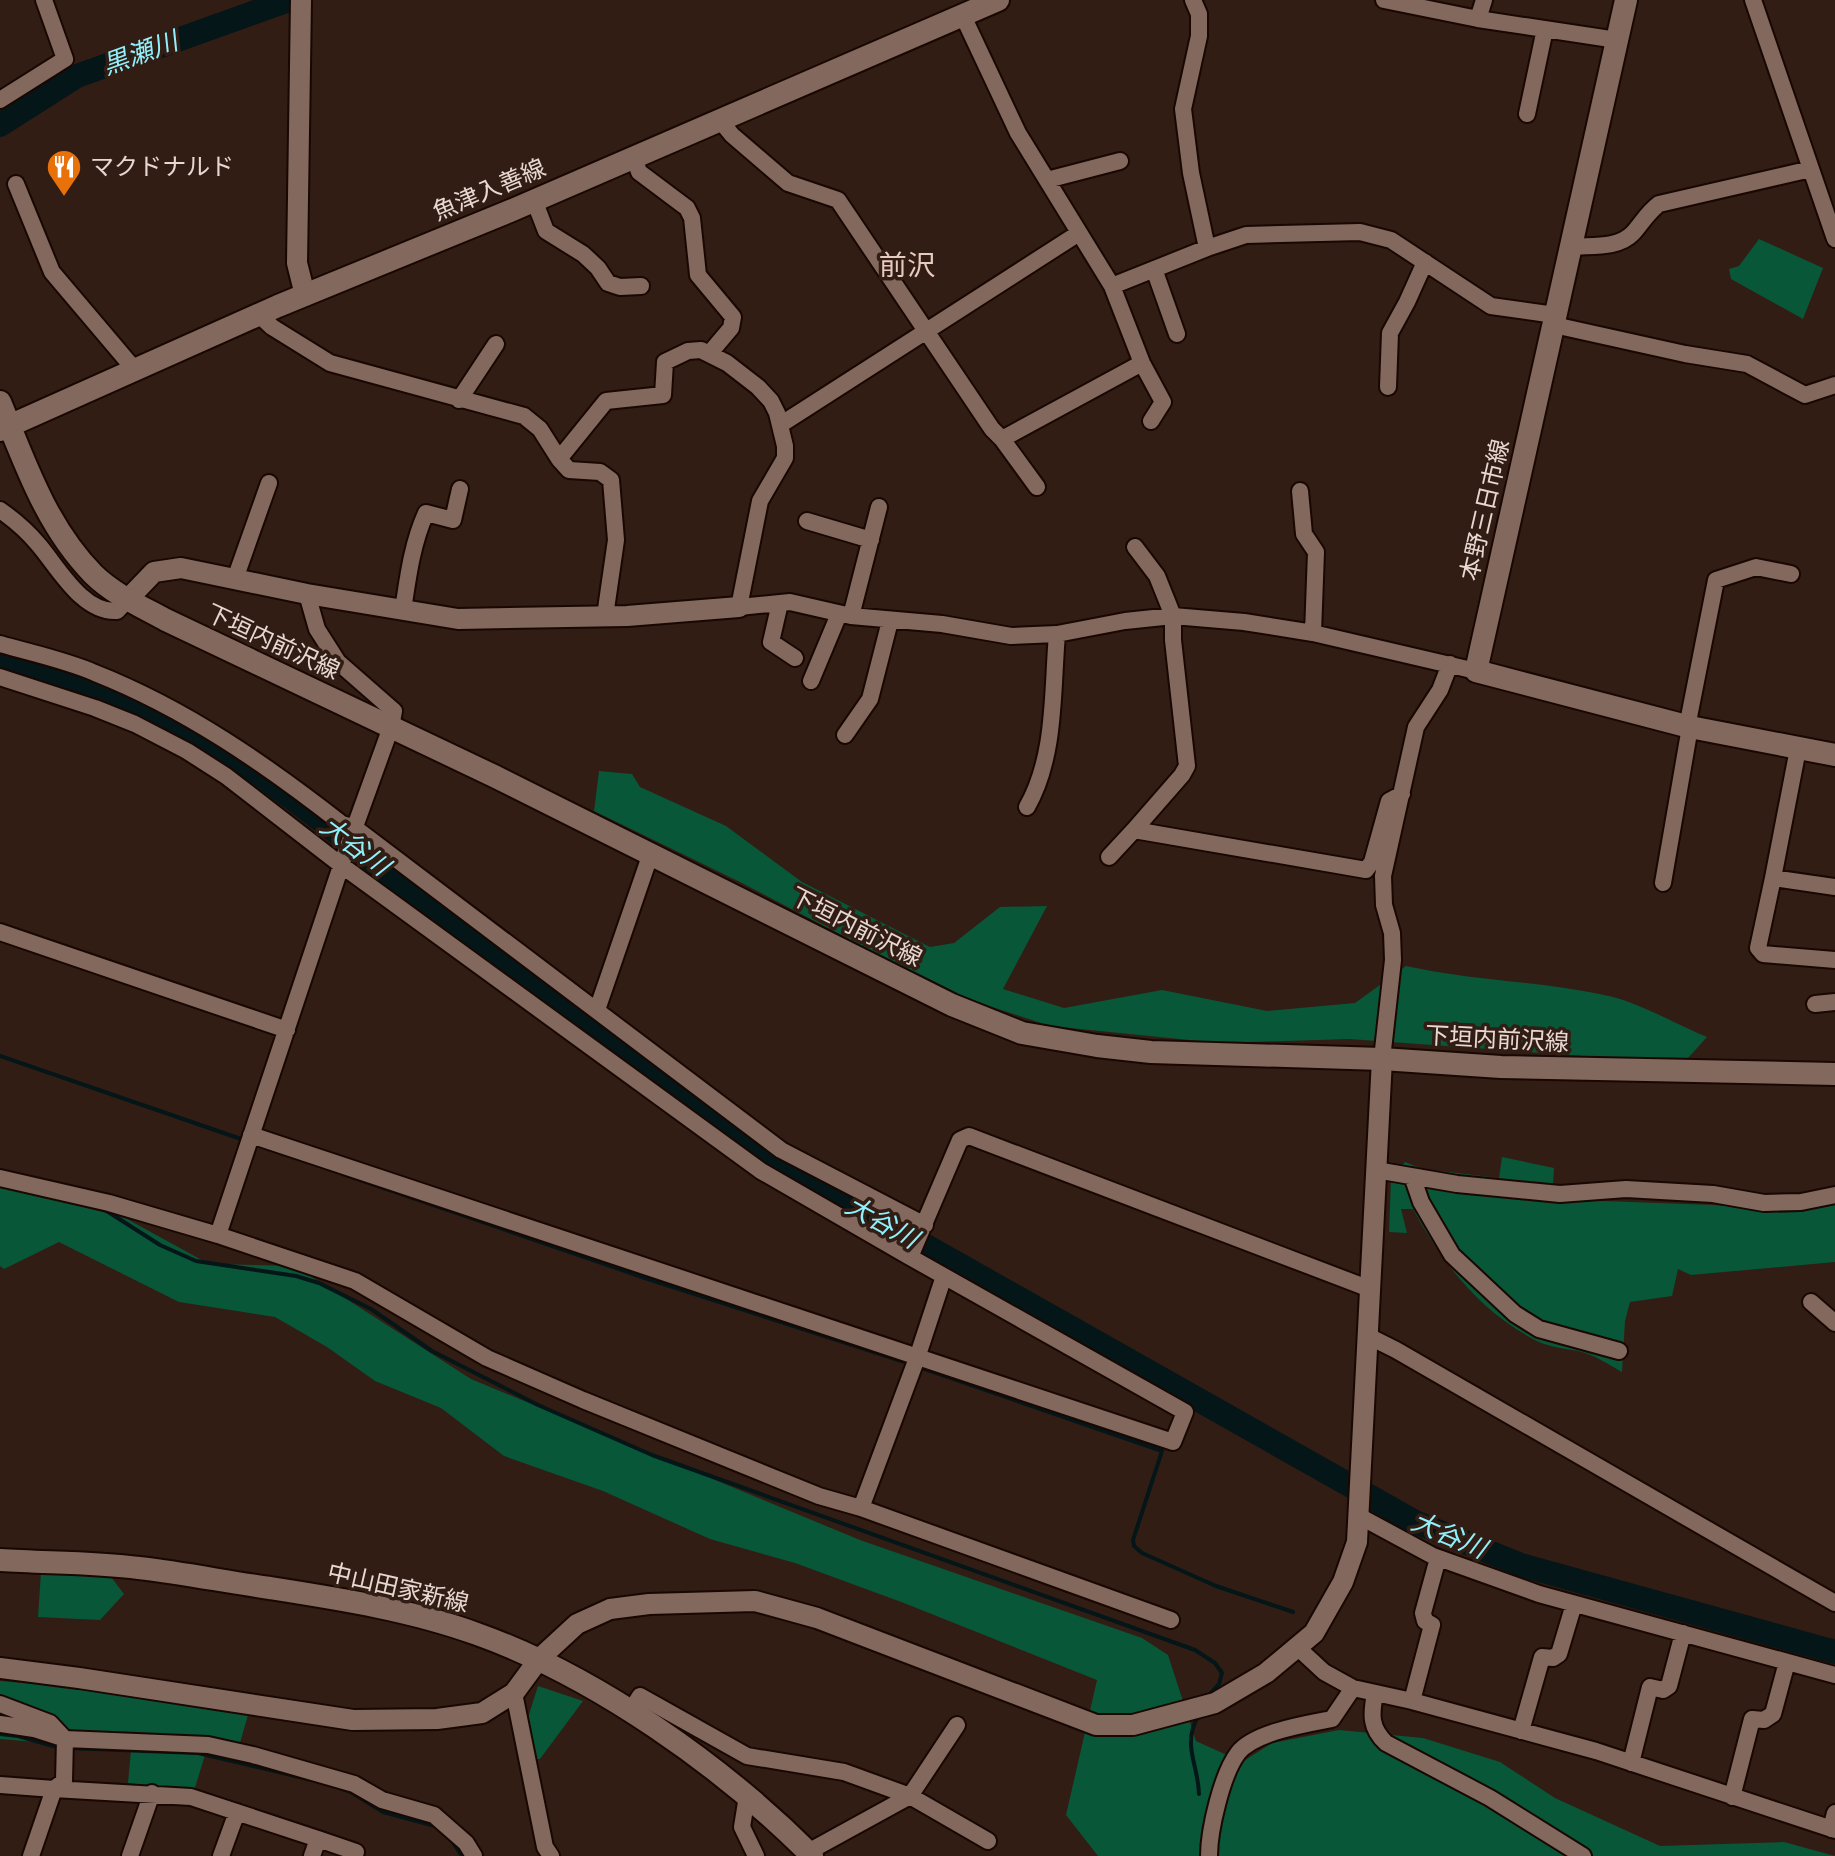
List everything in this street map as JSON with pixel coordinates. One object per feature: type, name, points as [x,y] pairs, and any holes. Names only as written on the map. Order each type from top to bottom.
[{"type":"main road","name":"魚津入善線","points":[[5,428],[305,295],[998,0]]},
{"type":"main road","name":"本野三日市線","points":[[1476,671],[1626,0]]},
{"type":"main road","name":"下垣内前沢線","points":[[0,402],[5,428],[46,510],[65,540],[95,576],[128,599],[651,853],[952,1005],[1022,1033],[1151,1052],[1831,1079]]},
{"type":"main road","points":[[1476,671],[1690,727],[1835,755]]},
{"type":"main road","name":"中山田家新線","points":[[0,1560],[137,1568],[354,1602],[429,1618],[478,1634],[539,1659],[602,1693],[747,1796],[810,1854]]},
{"type":"street","points":[[0,100],[65,59],[44,0]]},
{"type":"street","points":[[301,0],[297,263],[305,295]]},
{"type":"street","points":[[1193,0],[1199,14],[1199,36],[1183,109],[1191,173],[1207,248]]},
{"type":"street","points":[[1384,0],[1478,19],[1617,40]]},
{"type":"street","points":[[1478,19],[1484,0]]},
{"type":"street","points":[[1753,0],[1834,232]]},
{"type":"street","points":[[963,16],[1018,133],[1112,286],[1142,363],[1163,402],[1151,421]]},
{"type":"street","points":[[1527,114],[1545,29]]},
{"type":"street","points":[[719,119],[732,135],[788,183],[838,200],[992,429],[1037,487]]},
{"type":"street","points":[[634,157],[639,172],[687,208],[692,218],[698,275],[733,317],[731,328],[709,354]]},
{"type":"street","points":[[1047,180],[1120,161]]},
{"type":"street","points":[[1571,247],[1620,243],[1659,204],[1811,169]]},
{"type":"street","points":[[16,184],[52,272],[135,370]]},
{"type":"street","points":[[534,200],[546,231],[583,254],[608,283],[620,287],[641,286]]},
{"type":"street","points":[[1112,286],[1246,235],[1360,232],[1391,240],[1491,306],[1685,354],[1747,364],[1805,395],[1835,385]]},
{"type":"street","points":[[780,425],[1079,233]]},
{"type":"street","points":[[1388,387],[1390,333],[1425,262]]},
{"type":"street","points":[[1154,269],[1177,334]]},
{"type":"street","points":[[259,315],[272,327],[330,363],[524,416],[540,429],[569,470],[600,472],[611,480],[616,540],[605,616]]},
{"type":"street","points":[[459,400],[496,344]]},
{"type":"street","points":[[559,459],[606,401],[663,395],[665,362],[688,351],[701,350],[727,363],[758,387],[771,401],[780,425],[785,458],[760,501],[739,607]]},
{"type":"street","points":[[1002,439],[1142,363]]},
{"type":"street","points":[[235,579],[269,483]]},
{"type":"street","points":[[403,610],[419,528],[426,513],[453,520],[460,489]]},
{"type":"street","points":[[1300,491],[1304,534],[1316,552],[1313,633]]},
{"type":"street","points":[[811,681],[845,615],[879,507]]},
{"type":"street","points":[[0,510],[37,542],[90,603],[106,611],[117,611],[154,572],[181,568],[307,594],[458,619],[605,616],[790,602],[845,615],[942,624],[1011,636],[1057,634],[1125,621],[1173,616],[1244,622],[1313,633],[1476,671]]},
{"type":"street","points":[[807,521],[871,540]]},
{"type":"street","points":[[1109,857],[1187,766],[1173,616],[1157,576],[1135,547]]},
{"type":"street","points":[[1663,883],[1690,727],[1689,717],[1716,580],[1756,567],[1791,574]]},
{"type":"street","points":[[218,1235],[394,711],[338,662],[317,629],[307,594]]},
{"type":"street","points":[[780,603],[771,642],[795,658]]},
{"type":"street","points":[[845,735],[870,699],[890,621]]},
{"type":"street","points":[[1027,807],[1035,794],[1046,757],[1057,634]]},
{"type":"street","points":[[0,644],[94,672],[197,723],[254,758],[597,1010],[710,1099],[781,1150],[925,1225]]},
{"type":"street","points":[[0,1668],[353,1720],[437,1719],[482,1713],[514,1693],[539,1659],[577,1624],[610,1609],[649,1604],[755,1601],[817,1618],[1096,1725],[1133,1725],[1215,1703],[1266,1673],[1314,1633],[1343,1582],[1357,1542],[1382,1059],[1393,960],[1392,933],[1384,905],[1383,876],[1416,727],[1440,690],[1450,664]]},
{"type":"street","points":[[0,677],[95,708],[187,751],[343,861],[761,1171],[1185,1412],[1173,1442],[251,1135]]},
{"type":"street","points":[[1798,749],[1758,948],[1763,954],[1835,960]]},
{"type":"street","points":[[1134,830],[1366,870],[1372,862],[1389,801],[1402,794]]},
{"type":"street","points":[[597,1010],[651,853]]},
{"type":"street","points":[[1773,878],[1835,887]]},
{"type":"street","points":[[0,932],[287,1030]]},
{"type":"street","points":[[1815,1004],[1835,1002]]},
{"type":"street","points":[[910,1257],[960,1140],[969,1136],[1370,1289]]},
{"type":"street","points":[[1376,1170],[1457,1184],[1560,1194],[1626,1189],[1713,1194],[1764,1203],[1801,1202],[1835,1195]]},
{"type":"street","points":[[1412,1176],[1421,1202],[1452,1255],[1515,1314],[1539,1329],[1619,1351]]},
{"type":"street","points":[[0,1178],[109,1203],[218,1235],[355,1281],[487,1358],[819,1496],[861,1508],[1171,1620]]},
{"type":"street","points":[[861,1508],[944,1276]]},
{"type":"street","points":[[1811,1302],[1835,1323]]},
{"type":"street","points":[[1368,1336],[1835,1603]]},
{"type":"street","points":[[1359,1516],[1438,1558],[1539,1594],[1835,1675]]},
{"type":"street","points":[[1412,1701],[1432,1625],[1425,1621],[1423,1613],[1438,1558]]},
{"type":"street","points":[[1521,1731],[1542,1657],[1553,1658],[1559,1654],[1574,1604]]},
{"type":"street","points":[[1631,1763],[1650,1687],[1663,1690],[1669,1686],[1683,1633]]},
{"type":"street","points":[[1297,1647],[1324,1672],[1353,1688],[1521,1731],[1732,1797],[1834,1824]]},
{"type":"street","points":[[1732,1797],[1752,1719],[1764,1720],[1773,1714],[1787,1662]]},
{"type":"street","points":[[1209,1856],[1209,1839],[1221,1790],[1239,1751],[1273,1731],[1332,1719],[1353,1688]]},
{"type":"street","points":[[514,1693],[545,1847],[551,1856]]},
{"type":"street","points":[[1375,1694],[1371,1717],[1376,1734],[1386,1743],[1490,1798],[1583,1856]]},
{"type":"street","points":[[630,1712],[640,1696],[747,1756],[844,1772],[910,1796],[988,1841]]},
{"type":"street","points":[[0,1704],[50,1723],[65,1739],[64,1781],[54,1789],[31,1856]]},
{"type":"street","points":[[0,1724],[34,1729],[65,1739],[208,1745],[354,1784],[382,1800],[434,1815],[466,1843],[474,1856]]},
{"type":"street","points":[[810,1854],[910,1796],[957,1725]]},
{"type":"street","points":[[0,1785],[191,1797],[356,1852]]},
{"type":"street","points":[[130,1856],[152,1793]]},
{"type":"street","points":[[747,1796],[742,1827],[756,1856]]},
{"type":"street","points":[[221,1856],[237,1812]]},
{"type":"street","points":[[312,1856],[318,1839]]},
{"type":"green space","points":[[1759,239],[1823,268],[1803,319],[1731,279],[1729,269],[1739,266]]},
{"type":"green space","points":[[599,771],[632,774],[640,787],[726,826],[802,882],[930,947],[954,943],[1000,907],[1047,906],[1003,989],[1064,1008],[1162,990],[1267,1011],[1355,1003],[1406,966],[1609,996],[1707,1037],[1688,1058],[1597,1057],[1349,1039],[1219,1043],[1050,1026],[956,995],[740,882],[594,811]]},
{"type":"green space","points":[[1502,1157],[1554,1168],[1552,1202],[1714,1205],[1793,1212],[1835,1205],[1835,1262],[1691,1275],[1678,1269],[1672,1296],[1630,1302],[1625,1321],[1622,1372],[1589,1354],[1537,1341],[1493,1312],[1462,1282],[1413,1209],[1401,1209],[1407,1233],[1389,1232],[1391,1179],[1405,1162],[1423,1169],[1499,1178]]},
{"type":"green space","points":[[0,1187],[37,1193],[127,1219],[209,1264],[295,1266],[471,1379],[860,1540],[1142,1638],[1168,1655],[1196,1741],[1242,1762],[1272,1743],[1339,1730],[1423,1738],[1500,1762],[1555,1798],[1660,1846],[1784,1842],[1835,1856],[1098,1856],[1066,1815],[1097,1680],[795,1563],[710,1539],[603,1491],[504,1456],[441,1408],[375,1381],[327,1347],[275,1317],[179,1302],[59,1242],[4,1269],[0,1266]]},
{"type":"green space","points":[[41,1572],[111,1577],[124,1594],[100,1620],[38,1617]]},
{"type":"green space","points":[[0,1681],[92,1689],[248,1715],[236,1757],[205,1755],[194,1791],[128,1783],[131,1750],[0,1739]]},
{"type":"green space","points":[[538,1686],[583,1701],[540,1759],[531,1759],[526,1724]]},
{"type":"waterway","name":"黒瀬川","points":[[0,125],[77,76],[289,0]]},
{"type":"waterway","name":"大谷川","points":[[0,661],[133,706],[208,742],[293,799],[673,1086],[825,1189],[1415,1522],[1521,1565],[1835,1652]]},
{"type":"waterway","points":[[0,1056],[244,1140]]},
{"type":"waterway","points":[[343,1174],[648,1279],[911,1364]]},
{"type":"waterway","points":[[102,1208],[160,1245],[196,1261],[296,1276],[319,1283],[371,1309],[432,1351],[538,1405],[652,1455],[1195,1650],[1215,1663],[1222,1673],[1219,1684],[1207,1697]]},
{"type":"waterway","points":[[919,1367],[1162,1451],[1133,1540],[1134,1546],[1142,1553],[1216,1586],[1293,1612]]},
{"type":"waterway","points":[[1198,1716],[1191,1746],[1199,1794]]},
{"type":"waterway","points":[[0,1734],[60,1748]]},
{"type":"waterway","points":[[68,1748],[198,1753],[312,1780]]},
{"type":"waterway","points":[[340,1788],[383,1812],[439,1827]]},
{"type":"waterway","points":[[450,1838],[462,1856]]},
{"type":"place","name":"マクドナルド","points":[[64,198]]},
{"type":"district","name":"前沢","points":[[907,265]]}]
